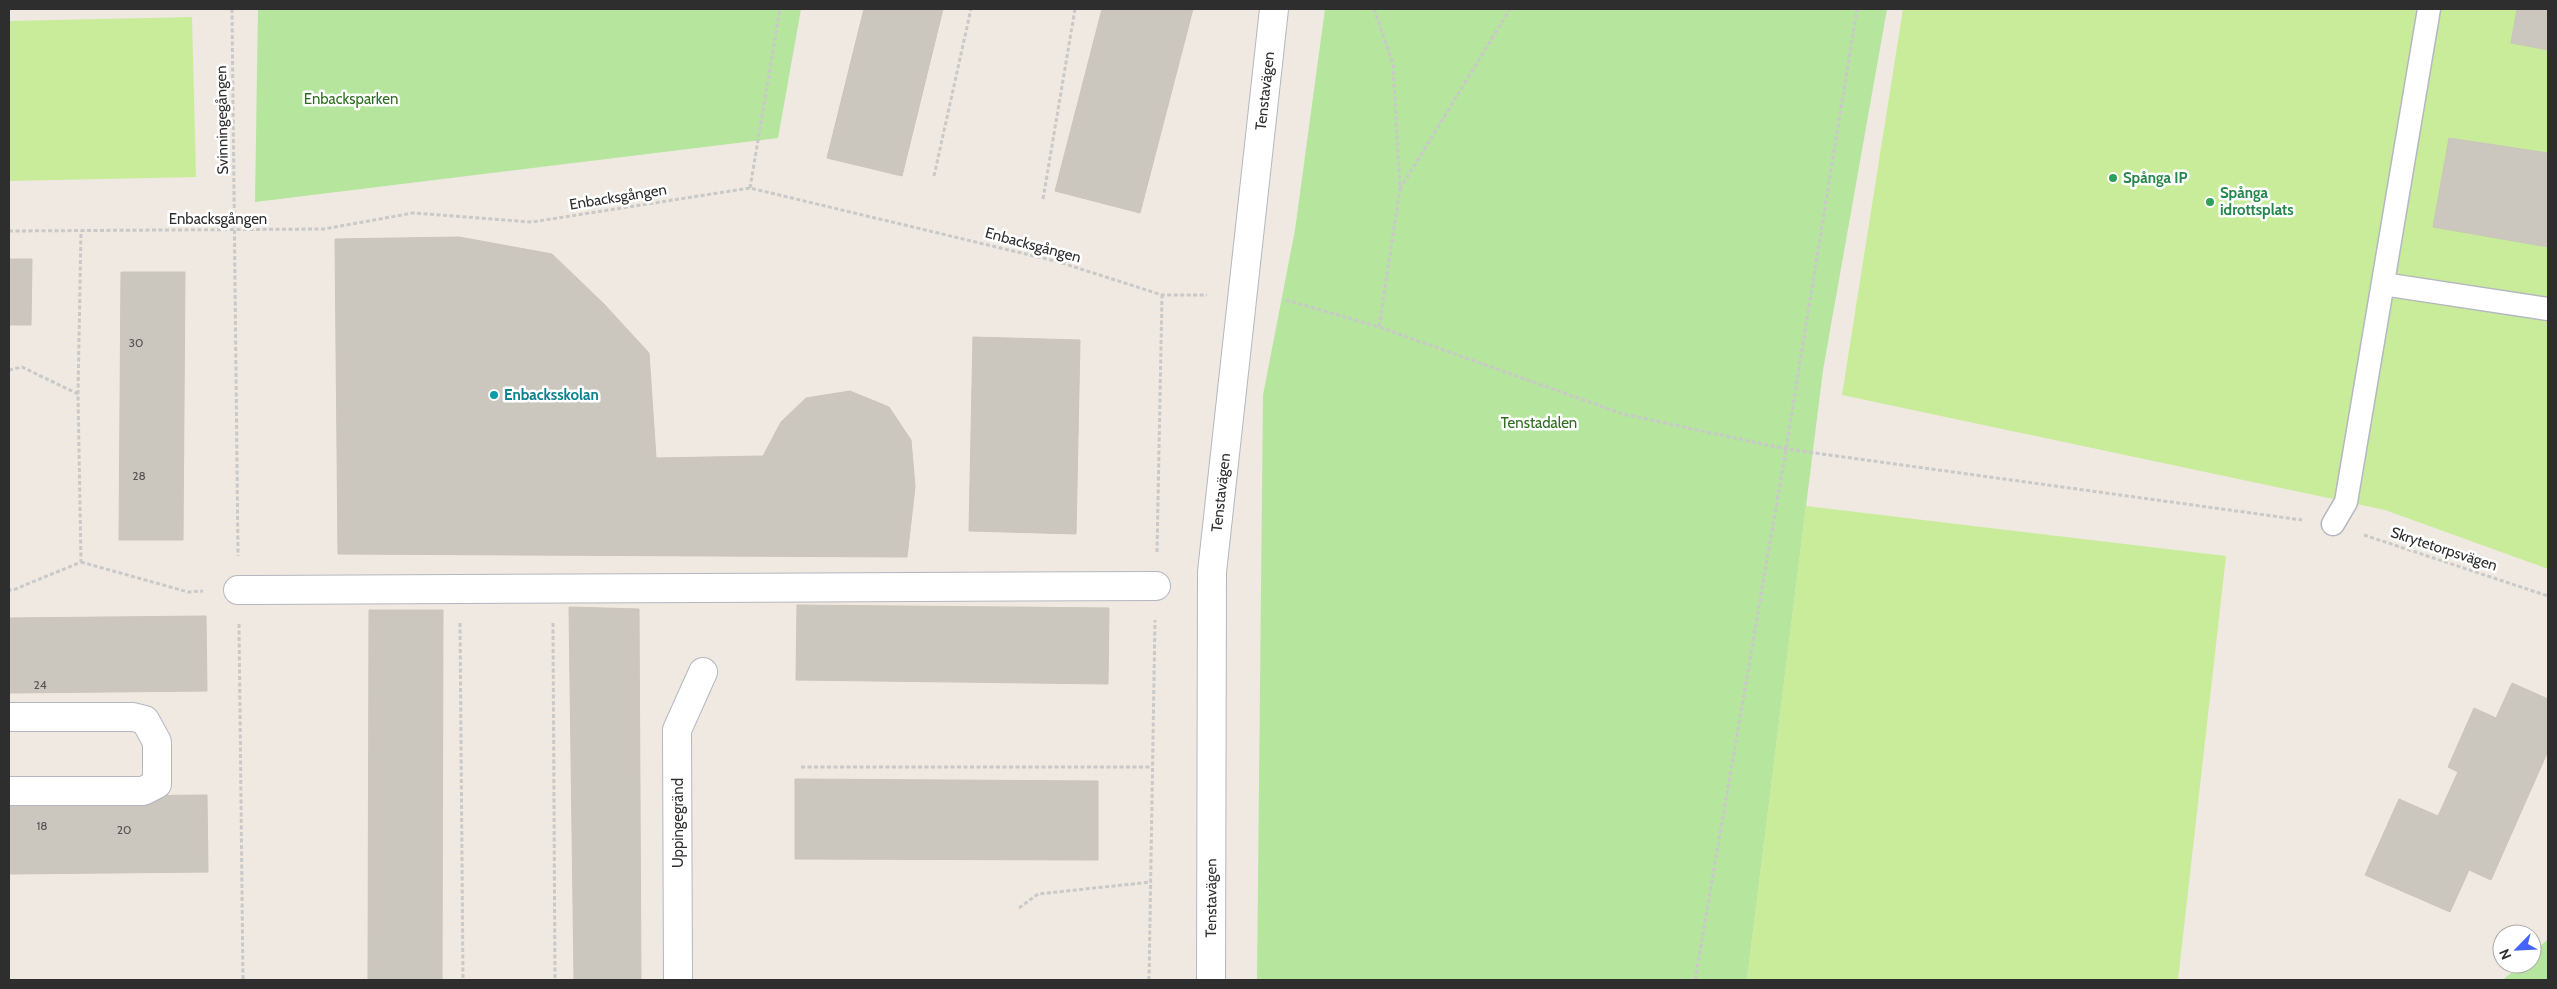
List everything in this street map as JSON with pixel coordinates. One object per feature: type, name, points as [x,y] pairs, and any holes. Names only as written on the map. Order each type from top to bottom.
[{"type":"street","name":"Tenstavägen","points":[[1211,980],[1212,572],[1274,9]]},
{"type":"street","points":[[238,590],[1156,586]]},
{"type":"street","name":"Uppingegränd","points":[[678,980],[677,730],[703,672]]},
{"type":"street","points":[[9,717],[133,717],[145,720],[157,742],[157,784],[143,791],[9,791]]},
{"type":"lane","points":[[2333,524],[2346,502],[2429,9]]},
{"type":"lane","points":[[2383,284],[2548,309]]},
{"type":"path","name":"Svinningegången","points":[[232,9],[235,231]]},
{"type":"path","points":[[750,188],[780,9]]},
{"type":"path","points":[[934,176],[971,9]]},
{"type":"path","points":[[1042,199],[1075,9]]},
{"type":"path","points":[[1374,9],[1393,64],[1400,189],[1380,327]]},
{"type":"path","points":[[1400,189],[1510,9]]},
{"type":"path","points":[[1695,980],[1786,449],[1857,9]]},
{"type":"path","name":"Enbacksgången","points":[[9,231],[324,229],[413,213],[532,222],[750,188],[1059,262],[1162,295],[1209,295]]},
{"type":"path","points":[[80,562],[78,394],[81,231]]},
{"type":"path","points":[[1149,980],[1162,295]]},
{"type":"path","name":"Skrytetorpsvägen","points":[[1286,300],[1380,327],[1623,414],[1786,449],[2333,524],[2548,596]]},
{"type":"path","points":[[9,370],[22,367],[78,394]]},
{"type":"path","points":[[9,590],[80,562],[188,592],[238,590]]},
{"type":"path","points":[[460,588],[463,980]]},
{"type":"path","points":[[554,588],[552,846],[554,980]]},
{"type":"path","points":[[801,767],[1152,766]]},
{"type":"path","points":[[1020,908],[1038,894],[1151,882]]},
{"type":"green space","name":"Enbacksparken","points":[[258,9],[801,9],[778,138],[255,202]]},
{"type":"green space","name":"Tenstadalen","points":[[1325,9],[1887,9],[1823,370],[1747,980],[1257,980],[1263,395],[1295,230]]},
{"type":"green space","name":"Spånga idrottsplats","points":[[1903,9],[2548,9],[2548,569],[2385,510],[1842,395]]},
{"type":"green space","points":[[192,17],[196,177],[9,181],[9,21]]},
{"type":"green space","points":[[1806,506],[2226,556],[2178,980],[1747,980]]},
{"type":"green space","points":[[2548,939],[2548,980],[2503,980],[2510,974],[2542,974],[2542,945]]},
{"type":"building","points":[[864,9],[943,9],[902,176],[827,158]]},
{"type":"building","points":[[1102,9],[1193,9],[1140,213],[1055,191]]},
{"type":"building","points":[[2517,9],[2548,9],[2548,50],[2511,43]]},
{"type":"building","points":[[2449,138],[2548,153],[2548,247],[2433,227]]},
{"type":"building","name":"Enbacksskolan","points":[[459,237],[552,254],[604,304],[649,353],[656,458],[763,456],[781,422],[806,398],[850,391],[889,407],[911,440],[915,487],[907,557],[338,554],[335,239]]},
{"type":"building","points":[[9,259],[32,259],[31,325],[9,325]]},
{"type":"building","points":[[121,272],[185,272],[183,540],[119,540]]},
{"type":"building","points":[[973,337],[1080,340],[1076,534],[969,531]]},
{"type":"building","points":[[797,605],[1109,608],[1108,684],[796,680]]},
{"type":"building","points":[[569,607],[639,609],[641,980],[574,980]]},
{"type":"building","points":[[369,610],[443,610],[442,980],[368,980]]},
{"type":"building","points":[[206,616],[207,691],[9,693],[9,618]]},
{"type":"building","points":[[2512,683],[2548,699],[2548,751],[2491,880],[2469,870],[2450,912],[2365,875],[2399,799],[2438,816],[2458,772],[2448,767],[2474,708],[2496,718]]},
{"type":"building","points":[[795,779],[1098,781],[1098,860],[795,859]]},
{"type":"building","points":[[207,795],[208,872],[9,874],[9,797]]},
{"type":"place","name":"Spånga IP","points":[[2113,178]]},
{"type":"place","name":"Spånga idrottsplats","points":[[2210,202]]},
{"type":"place","name":"Enbacksskolan","points":[[494,395]]}]
